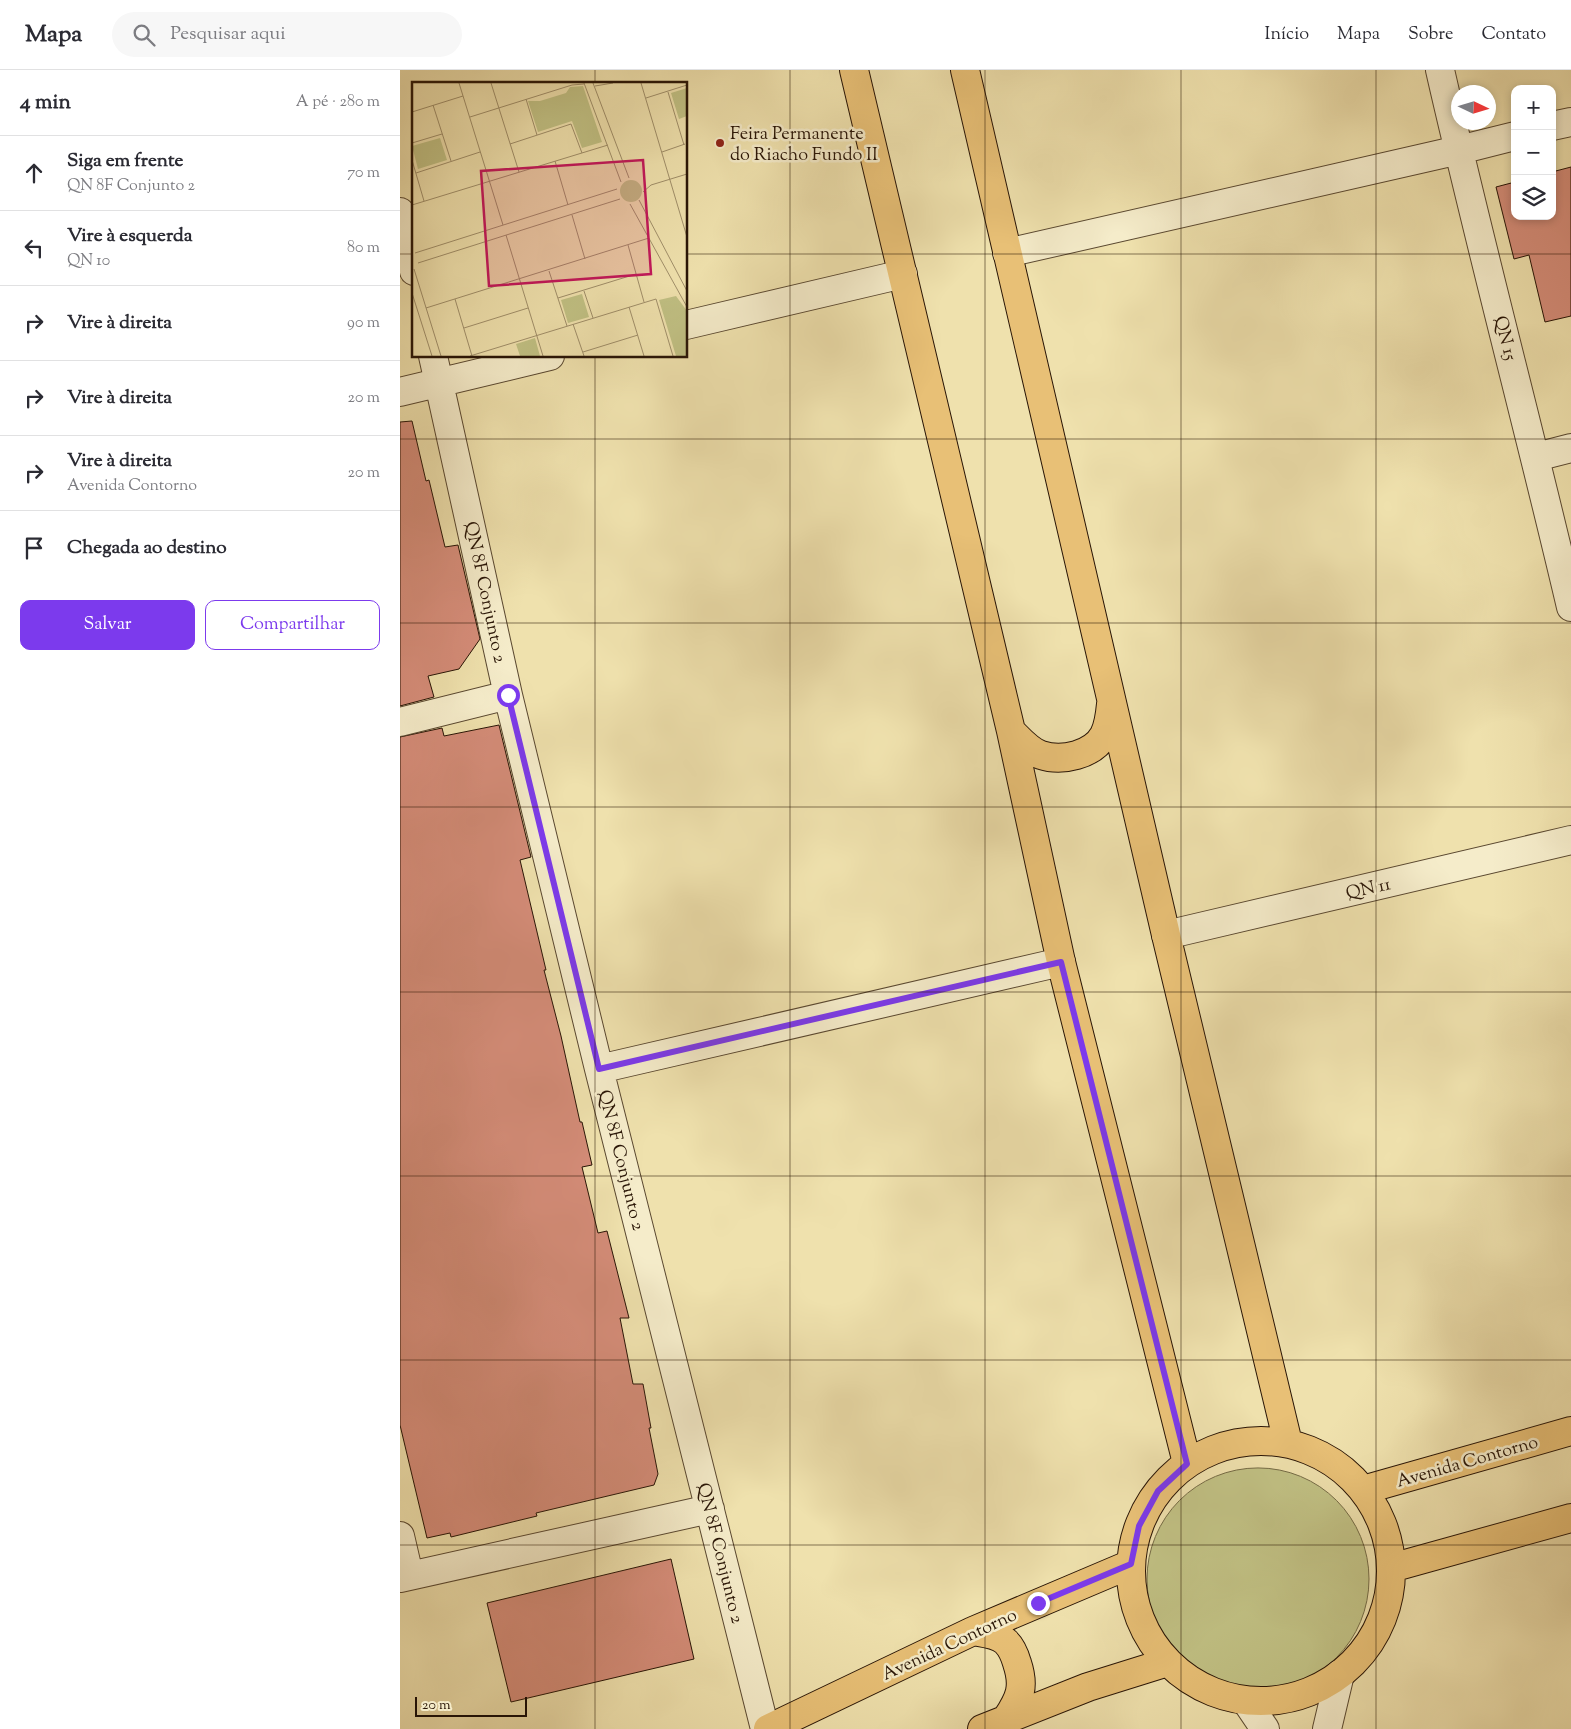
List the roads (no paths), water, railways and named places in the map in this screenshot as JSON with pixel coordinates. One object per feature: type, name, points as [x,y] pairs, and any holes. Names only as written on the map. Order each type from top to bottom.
[{"type":"main road","points":[[854,70],[1011,731],[1061,962],[1187,1464]]},
{"type":"main road","points":[[965,70],[1166,935],[1288,1443]]},
{"type":"main road","points":[[1011,731],[1027,747],[1042,755],[1076,756],[1090,748],[1103,736],[1109,720],[1112,697]]},
{"type":"main road","name":"Avenida Contorno","points":[[1363,1490],[1571,1431]]},
{"type":"main road","points":[[1253,1440],[1288,1443],[1330,1460],[1363,1490],[1378,1514],[1388,1540],[1391,1568],[1388,1599],[1378,1628],[1362,1653],[1340,1674],[1312,1692],[1279,1700],[1246,1701],[1204,1688],[1185,1677],[1168,1662],[1151,1641],[1139,1617],[1132,1591],[1131,1564],[1139,1526],[1158,1491],[1187,1464],[1218,1448],[1253,1440]]},
{"type":"main road","points":[[1391,1568],[1571,1518]]},
{"type":"main road","name":"Avenida Contorno","points":[[767,1729],[973,1631],[1131,1564]]},
{"type":"main road","points":[[973,1631],[991,1634],[1006,1642],[1015,1655],[1022,1683],[1018,1700],[1007,1718]]},
{"type":"main road","points":[[982,1729],[1088,1687],[1168,1662]]},
{"type":"street","name":"QN 15","points":[[1440,70],[1536,457],[1571,607]]},
{"type":"street","points":[[1556,125],[1571,122]]},
{"type":"street","points":[[1008,253],[1511,137]]},
{"type":"street","points":[[400,212],[412,263]]},
{"type":"street","points":[[688,325],[903,274]]},
{"type":"street","points":[[400,392],[436,369],[532,358]]},
{"type":"street","name":"QN 8F Conjunto 2","points":[[436,369],[508,695],[599,1069],[767,1729]]},
{"type":"street","points":[[1536,457],[1571,448]]},
{"type":"street","points":[[400,722],[508,695]]},
{"type":"street","name":"QN 11","points":[[1166,935],[1571,840]]},
{"type":"street","points":[[599,1069],[1061,962]]},
{"type":"street","points":[[400,1536],[405,1576],[710,1509]]},
{"type":"street","points":[[1326,1729],[1340,1674]]},
{"type":"street","points":[[1246,1701],[1265,1729]]},
{"type":"place","name":"Feira Permanente do Riacho Fundo II","points":[[720,143]]}]
